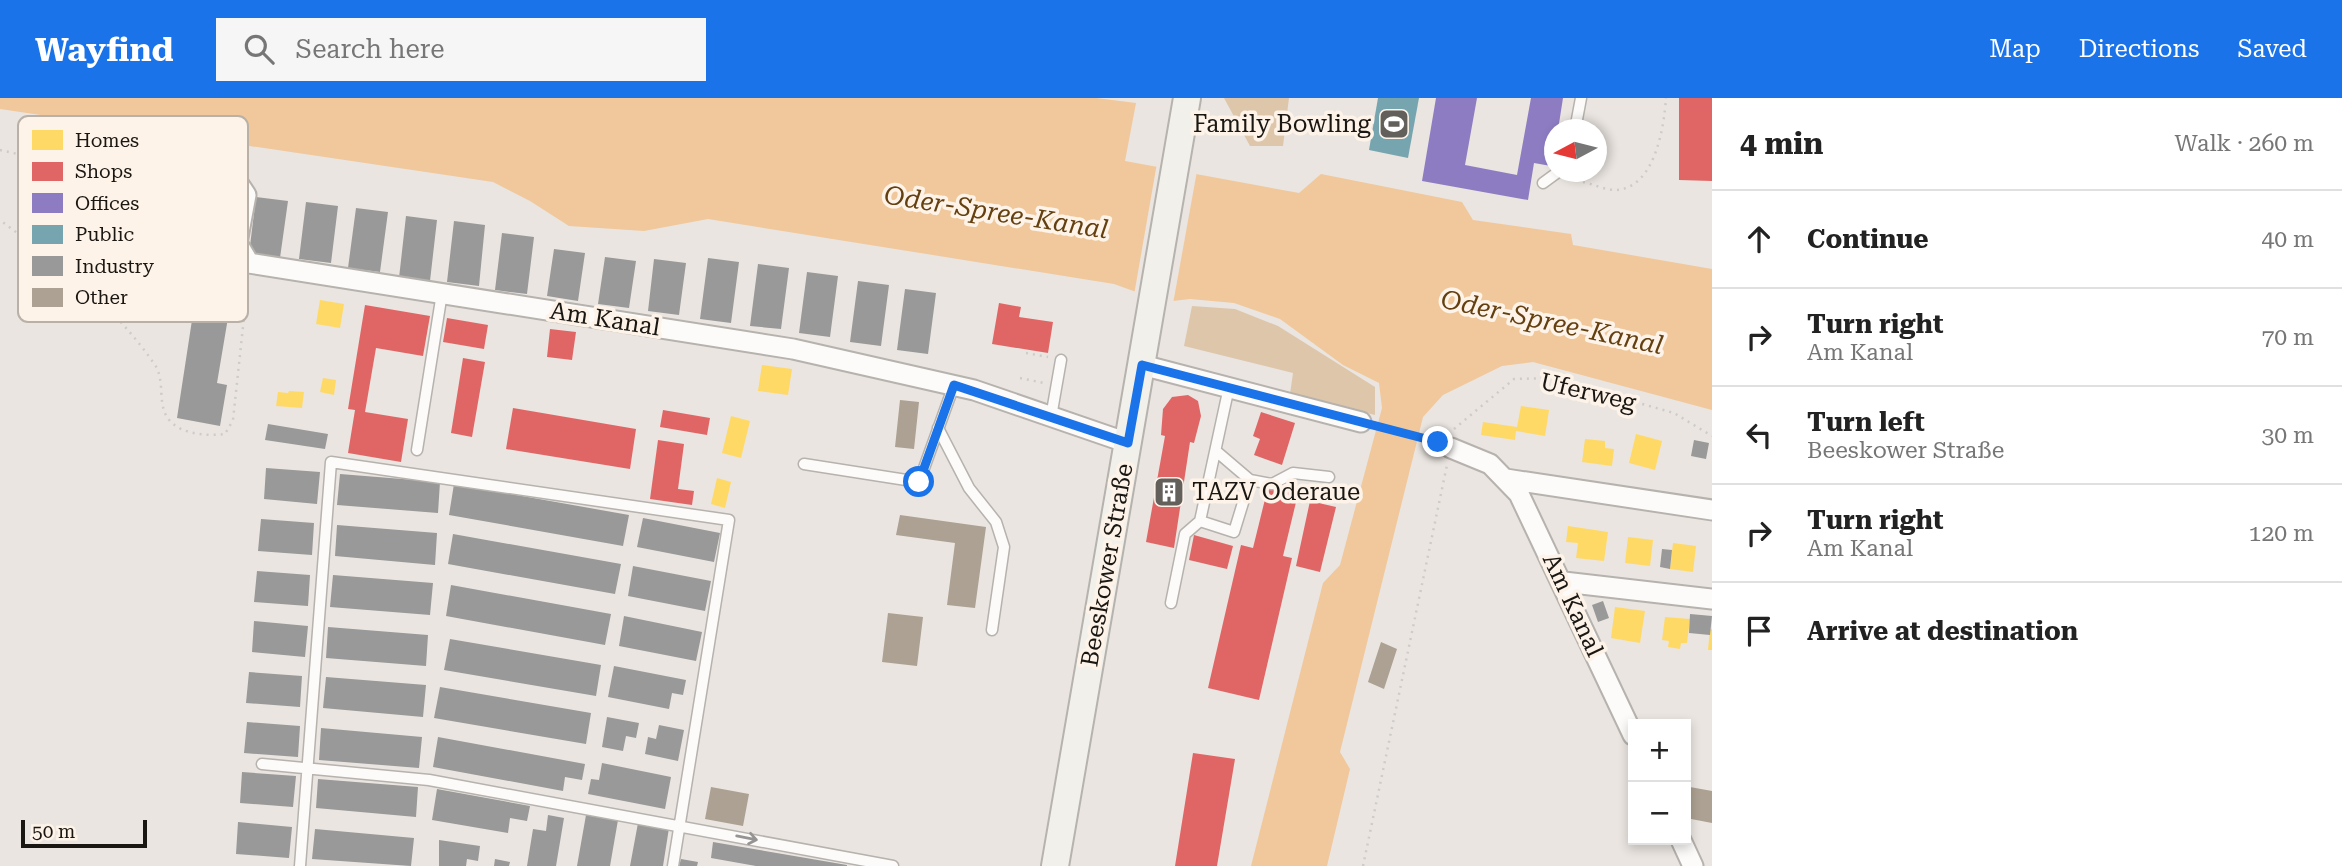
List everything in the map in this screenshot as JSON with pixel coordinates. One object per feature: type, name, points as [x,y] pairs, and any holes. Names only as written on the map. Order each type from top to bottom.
[{"type":"street","name":"Beeskower Straße","points":[[1055,866],[1185,108]]},
{"type":"street","name":"Am Kanal","points":[[248,261],[793,349],[954,385],[1128,443]]},
{"type":"street","points":[[1142,365],[1361,422]]},
{"type":"street","name":"Am Kanal","points":[[1445,441],[1490,464],[1519,494],[1564,582],[1628,724]]},
{"type":"street","name":"Am Kanal","points":[[1506,479],[1712,510]]},
{"type":"street","points":[[1564,582],[1712,599]]},
{"type":"street","points":[[1683,845],[1693,866]]},
{"type":"lane","points":[[1577,119],[1581,98]]},
{"type":"lane","points":[[417,450],[442,293]]},
{"type":"lane","points":[[1051,417],[1062,360]]},
{"type":"lane","points":[[804,464],[919,482],[954,385]]},
{"type":"lane","points":[[1171,603],[1185,534],[1200,521],[1230,387]]},
{"type":"lane","points":[[938,428],[969,488],[996,522],[1004,547],[992,630]]},
{"type":"lane","points":[[1216,452],[1250,480],[1272,484],[1293,473],[1329,477]]},
{"type":"lane","points":[[300,866],[331,462],[729,520],[673,866]]},
{"type":"lane","points":[[1200,521],[1234,532],[1250,480]]},
{"type":"lane","points":[[262,764],[429,780],[893,866]]},
{"type":"path","points":[[1583,182],[1615,190],[1632,185],[1651,163],[1663,130],[1666,98]]},
{"type":"path","points":[[0,150],[18,154]]},
{"type":"path","points":[[0,220],[18,234]]},
{"type":"path","points":[[120,322],[158,369],[163,409],[171,422],[207,436],[225,434],[233,420],[244,322]]},
{"type":"path","points":[[1026,353],[1062,360]]},
{"type":"path","points":[[1020,378],[1057,386]]},
{"type":"path","name":"Uferweg","points":[[1445,441],[1514,379],[1551,378],[1674,413],[1712,436]]},
{"type":"path","points":[[1361,422],[1445,441],[1363,866]]},
{"type":"shaded area","points":[[1224,98],[1289,98],[1283,146],[1250,146]]},
{"type":"shaded area","points":[[1192,306],[1235,309],[1278,326],[1375,387],[1375,415],[1290,394],[1293,373],[1184,346]]},
{"type":"water","name":"Oder-Spree-Kanal","points":[[0,98],[1096,98],[1136,103],[1125,161],[1299,193],[1321,174],[1462,202],[1473,220],[1571,234],[1573,245],[1712,269],[1712,410],[1533,362],[1502,366],[1443,395],[1423,417],[1340,752],[1350,769],[1327,866],[1251,866],[1323,583],[1340,565],[1382,408],[1379,383],[1343,365],[1280,319],[1234,303],[1190,299],[1164,302],[1114,284],[708,219],[644,231],[569,226],[493,182],[248,146],[248,116],[47,116],[0,109]]},
{"type":"pier","points":[[1157,163],[1197,171],[1173,304],[1164,305],[1134,295]]},
{"type":"building: Homes","points":[[320,300],[344,304],[340,328],[316,324]]},
{"type":"building: Homes","points":[[762,365],[792,369],[788,395],[758,391]]},
{"type":"building: Homes","points":[[323,378],[336,380],[334,395],[320,392]]},
{"type":"building: Homes","points":[[278,392],[304,392],[302,408],[276,406]]},
{"type":"building: Homes","points":[[1521,406],[1549,410],[1545,436],[1516,431],[1515,440],[1481,435],[1483,422],[1517,427]]},
{"type":"building: Homes","points":[[731,416],[750,421],[741,458],[722,453]]},
{"type":"building: Homes","points":[[1636,434],[1662,441],[1655,470],[1629,463]]},
{"type":"building: Homes","points":[[1585,439],[1605,441],[1605,448],[1614,449],[1612,466],[1582,462]]},
{"type":"building: Homes","points":[[717,478],[731,482],[725,508],[711,504]]},
{"type":"building: Homes","points":[[1568,526],[1608,532],[1604,561],[1576,558],[1578,543],[1566,542]]},
{"type":"building: Homes","points":[[1628,537],[1653,540],[1650,566],[1625,563]]},
{"type":"building: Homes","points":[[1673,543],[1696,546],[1693,572],[1670,569]]},
{"type":"building: Homes","points":[[1615,607],[1645,611],[1640,643],[1611,638]]},
{"type":"building: Homes","points":[[1665,617],[1690,619],[1687,643],[1681,643],[1680,649],[1668,647],[1669,641],[1662,640]]},
{"type":"building: Homes","points":[[1710,629],[1712,650],[1708,650]]},
{"type":"building: Shops","points":[[1679,98],[1712,98],[1712,181],[1679,180]]},
{"type":"building: Shops","points":[[999,303],[1021,307],[1019,317],[1053,322],[1048,353],[992,344]]},
{"type":"building: Shops","points":[[365,305],[430,316],[423,356],[376,348],[365,412],[408,419],[401,462],[348,453],[355,410],[348,409]]},
{"type":"building: Shops","points":[[447,318],[488,325],[484,349],[443,342]]},
{"type":"building: Shops","points":[[550,329],[576,332],[572,360],[547,357]]},
{"type":"building: Shops","points":[[463,358],[485,362],[472,437],[451,433]]},
{"type":"building: Shops","name":"TAZV Oderaue","points":[[1188,395],[1198,401],[1201,416],[1194,443],[1190,442],[1174,548],[1146,542],[1165,436],[1161,435],[1163,409],[1172,397]]},
{"type":"building: Shops","points":[[513,408],[636,429],[630,469],[506,449]]},
{"type":"building: Shops","points":[[663,410],[710,418],[707,435],[660,427]]},
{"type":"building: Shops","points":[[1261,412],[1295,423],[1282,465],[1254,455],[1260,439],[1253,436]]},
{"type":"building: Shops","points":[[658,440],[684,444],[678,489],[694,491],[692,505],[650,499]]},
{"type":"building: Shops","points":[[1268,487],[1298,494],[1283,556],[1292,558],[1259,700],[1208,688],[1241,545],[1253,548]]},
{"type":"building: Shops","points":[[1310,501],[1336,507],[1320,572],[1296,566]]},
{"type":"building: Shops","points":[[1194,535],[1233,546],[1227,569],[1189,560]]},
{"type":"building: Shops","points":[[1193,753],[1235,759],[1217,866],[1175,866]]},
{"type":"building: Offices","points":[[1436,98],[1477,98],[1465,165],[1517,175],[1531,98],[1563,98],[1560,119],[1544,119],[1544,165],[1534,163],[1528,200],[1422,181]]},
{"type":"building: Public","name":"Family Bowling","points":[[1378,98],[1419,98],[1408,158],[1369,150]]},
{"type":"building: Industry","points":[[256,197],[288,201],[280,258],[249,254]]},
{"type":"building: Industry","points":[[306,202],[338,206],[331,263],[299,259]]},
{"type":"building: Industry","points":[[356,208],[388,212],[380,272],[348,268]]},
{"type":"building: Industry","points":[[406,216],[437,220],[430,281],[399,278]]},
{"type":"building: Industry","points":[[454,221],[485,225],[479,286],[447,282]]},
{"type":"building: Industry","points":[[502,233],[534,237],[527,294],[495,290]]},
{"type":"building: Industry","points":[[554,249],[585,253],[578,301],[547,296]]},
{"type":"building: Industry","points":[[605,257],[636,261],[629,308],[598,304]]},
{"type":"building: Industry","points":[[708,258],[739,262],[731,323],[700,319]]},
{"type":"building: Industry","points":[[654,259],[686,263],[679,315],[648,311]]},
{"type":"building: Industry","points":[[758,264],[789,268],[781,329],[750,326]]},
{"type":"building: Industry","points":[[807,272],[838,276],[830,337],[799,333]]},
{"type":"building: Industry","points":[[858,281],[889,285],[881,346],[850,342]]},
{"type":"building: Industry","points":[[905,289],[936,293],[928,354],[897,350]]},
{"type":"building: Industry","points":[[192,322],[227,322],[217,383],[227,385],[220,426],[177,418]]},
{"type":"building: Industry","points":[[268,424],[328,434],[325,449],[265,440]]},
{"type":"building: Industry","points":[[1694,440],[1709,443],[1706,459],[1691,456]]},
{"type":"building: Industry","points":[[266,468],[320,472],[317,504],[264,499]]},
{"type":"building: Industry","points":[[340,474],[440,482],[438,513],[337,505]]},
{"type":"building: Industry","points":[[454,484],[629,515],[623,546],[449,515]]},
{"type":"building: Industry","points":[[643,518],[720,533],[714,562],[637,547]]},
{"type":"building: Industry","points":[[261,519],[314,523],[312,555],[258,551]]},
{"type":"building: Industry","points":[[337,525],[437,533],[435,565],[335,556]]},
{"type":"building: Industry","points":[[453,534],[621,564],[615,594],[448,564]]},
{"type":"building: Industry","points":[[1662,549],[1672,550],[1670,569],[1660,567]]},
{"type":"building: Industry","points":[[633,566],[711,581],[705,611],[628,596]]},
{"type":"building: Industry","points":[[257,571],[310,575],[308,606],[254,602]]},
{"type":"building: Industry","points":[[333,575],[433,583],[430,615],[330,607]]},
{"type":"building: Industry","points":[[451,585],[611,614],[605,645],[446,616]]},
{"type":"building: Industry","points":[[1603,601],[1609,618],[1598,622],[1592,605]]},
{"type":"building: Industry","points":[[1690,614],[1712,616],[1710,635],[1689,633]]},
{"type":"building: Industry","points":[[624,616],[702,632],[696,661],[619,646]]},
{"type":"building: Industry","points":[[254,621],[308,626],[305,657],[252,652]]},
{"type":"building: Industry","points":[[328,627],[428,635],[426,666],[326,658]]},
{"type":"building: Industry","points":[[450,639],[601,665],[596,696],[444,670]]},
{"type":"building: Industry","points":[[614,666],[686,680],[683,695],[672,693],[669,709],[608,697]]},
{"type":"building: Industry","points":[[249,672],[302,676],[300,707],[246,703]]},
{"type":"building: Industry","points":[[326,677],[426,685],[423,717],[323,708]]},
{"type":"building: Industry","points":[[440,687],[591,713],[586,744],[434,718]]},
{"type":"building: Industry","points":[[607,717],[639,723],[636,738],[626,736],[623,751],[602,747]]},
{"type":"building: Industry","points":[[247,722],[300,726],[298,757],[244,753]]},
{"type":"building: Industry","points":[[659,725],[684,730],[678,761],[645,754],[648,737],[656,739]]},
{"type":"building: Industry","points":[[321,728],[422,737],[419,768],[319,760]]},
{"type":"building: Industry","points":[[438,737],[585,764],[582,780],[565,777],[563,791],[433,767]]},
{"type":"building: Industry","points":[[602,763],[671,777],[665,809],[588,794],[591,779],[599,780]]},
{"type":"building: Industry","points":[[242,772],[296,776],[293,807],[240,803]]},
{"type":"building: Industry","points":[[318,779],[418,787],[416,817],[316,808]]},
{"type":"building: Industry","points":[[437,789],[530,806],[527,821],[510,818],[508,833],[432,820]]},
{"type":"building: Industry","points":[[548,815],[564,818],[556,866],[527,866],[533,829],[546,831]]},
{"type":"building: Industry","points":[[586,815],[618,820],[610,866],[577,866]]},
{"type":"building: Industry","points":[[238,822],[292,827],[289,858],[236,854]]},
{"type":"building: Industry","points":[[638,823],[669,828],[663,866],[630,866]]},
{"type":"building: Industry","points":[[315,829],[414,838],[411,866],[312,859]]},
{"type":"building: Industry","points":[[439,840],[480,846],[478,861],[467,859],[466,866],[439,866]]},
{"type":"building: Industry","points":[[713,842],[847,866],[756,866],[711,858]]},
{"type":"building: Industry","points":[[495,859],[510,862],[509,866],[494,866]]},
{"type":"building: Industry","points":[[681,859],[698,862],[697,866],[679,866]]},
{"type":"building: Other","points":[[900,400],[919,402],[914,449],[895,447]]},
{"type":"building: Other","points":[[900,515],[986,527],[975,608],[947,605],[955,543],[896,535]]},
{"type":"building: Other","points":[[888,613],[923,617],[917,666],[882,662]]},
{"type":"building: Other","points":[[1381,642],[1397,649],[1384,689],[1368,682]]},
{"type":"building: Other","points":[[711,787],[749,794],[743,826],[705,819]]},
{"type":"building: Other","points":[[1691,787],[1712,791],[1712,823],[1691,819]]},
{"type":"place","name":"Family Bowling","points":[[1394,124]]},
{"type":"place","name":"TAZV Oderaue","points":[[1169,492]]},
{"type":"route","points":[[919,482],[954,385],[1128,443],[1142,365],[1438,442]]}]
